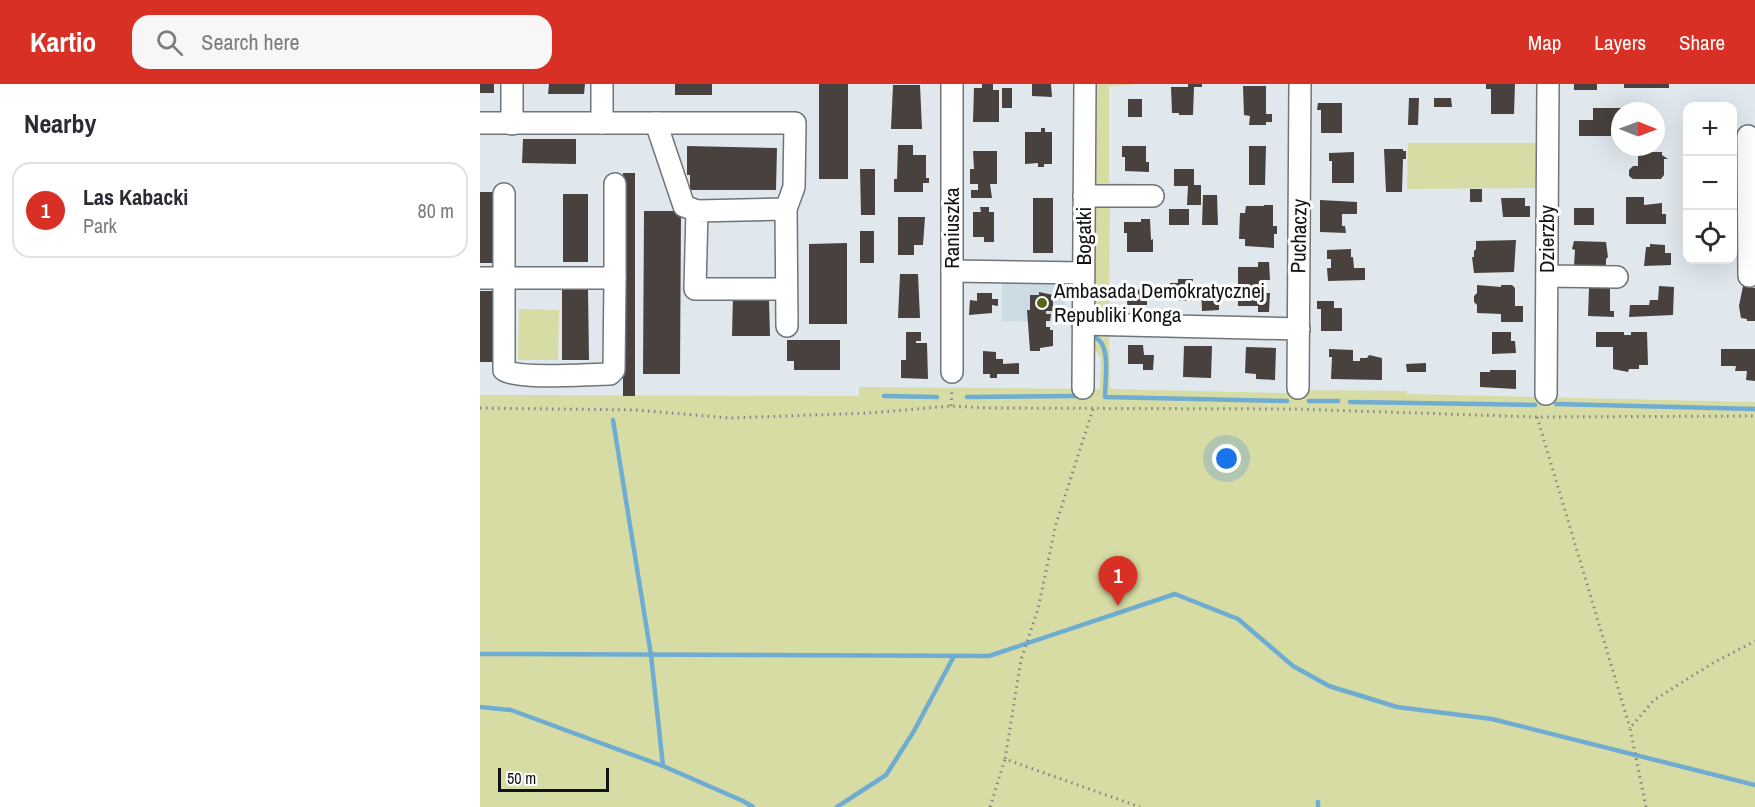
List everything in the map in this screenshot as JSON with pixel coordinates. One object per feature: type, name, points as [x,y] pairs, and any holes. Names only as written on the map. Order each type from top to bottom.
[{"type":"street","points":[[512,84],[512,124]]},
{"type":"street","points":[[602,84],[602,123]]},
{"type":"street","name":"Raniuszka","points":[[952,84],[952,372]]},
{"type":"street","name":"Bogatki","points":[[1083,388],[1084,84]]},
{"type":"street","name":"Puchaczy","points":[[1298,388],[1300,84]]},
{"type":"street","name":"Dzierzby","points":[[1546,394],[1548,84]]},
{"type":"street","points":[[480,123],[795,123],[794,187],[786,209],[787,326]]},
{"type":"street","points":[[656,123],[684,206],[697,211],[786,209]]},
{"type":"street","points":[[1748,136],[1751,267]]},
{"type":"street","points":[[504,194],[504,370],[511,374],[610,374],[614,370],[615,184]]},
{"type":"street","points":[[1084,196],[1153,196]]},
{"type":"street","points":[[697,211],[695,289],[786,289]]},
{"type":"street","points":[[952,271],[1083,273]]},
{"type":"street","points":[[1547,276],[1617,277]]},
{"type":"street","points":[[480,278],[615,278]]},
{"type":"street","points":[[1083,324],[1299,329]]},
{"type":"path","points":[[480,408],[636,410],[730,418],[869,413],[951,406],[1295,409],[1537,417],[1755,416]]},
{"type":"path","points":[[990,807],[1005,759],[1021,660],[1038,609],[1056,524],[1093,408]]},
{"type":"path","points":[[1537,417],[1630,728],[1646,807]]},
{"type":"path","points":[[1630,728],[1654,700],[1713,663],[1755,641]]},
{"type":"path","points":[[1005,759],[1140,807]]},
{"type":"shaded area","points":[[1002,281],[1060,282],[1065,285],[1065,322],[1002,321]]},
{"type":"green space","points":[[1090,84],[1141,84],[1109,86],[1109,183],[1149,184],[1146,189],[1093,190]]},
{"type":"green space","points":[[1408,143],[1537,143],[1537,188],[1407,189]]},
{"type":"green space","points":[[1094,199],[1110,206],[1109,318],[1092,313]]},
{"type":"green space","points":[[519,309],[559,310],[558,360],[518,360]]},
{"type":"green space","points":[[1109,330],[1110,389],[1285,393],[1309,390],[1406,391],[1407,394],[1755,402],[1755,807],[480,807],[480,395],[859,396],[859,387],[1100,389],[1101,358],[1090,343],[1092,333]]},
{"type":"building","points":[[480,84],[494,84],[494,93],[480,93]]},
{"type":"building","points":[[549,84],[585,84],[584,94],[548,94]]},
{"type":"building","points":[[675,84],[712,84],[712,95],[675,95]]},
{"type":"building","points":[[819,84],[848,84],[848,179],[819,179]]},
{"type":"building","points":[[982,84],[993,84],[993,90],[999,90],[999,122],[973,122],[974,88],[982,88]]},
{"type":"building","points":[[1032,84],[1051,84],[1052,97],[1032,96]]},
{"type":"building","points":[[1188,84],[1202,84],[1202,87],[1194,87],[1193,115],[1172,113],[1171,87],[1188,87]]},
{"type":"building","points":[[1486,84],[1515,84],[1514,114],[1491,114],[1491,89],[1486,89]]},
{"type":"building","points":[[1574,84],[1597,84],[1597,90],[1574,90]]},
{"type":"building","points":[[1624,84],[1669,84],[1669,88],[1624,88]]},
{"type":"building","points":[[893,85],[920,85],[922,129],[891,129]]},
{"type":"building","points":[[1243,86],[1266,86],[1266,114],[1272,114],[1272,122],[1266,122],[1266,125],[1249,125],[1250,116],[1244,115]]},
{"type":"building","points":[[1002,88],[1012,88],[1012,108],[1002,108]]},
{"type":"building","points":[[1409,98],[1419,98],[1418,125],[1408,125]]},
{"type":"building","points":[[1434,98],[1451,98],[1452,107],[1434,107]]},
{"type":"building","points":[[1128,99],[1142,99],[1142,117],[1128,117]]},
{"type":"building","points":[[1318,103],[1342,103],[1342,133],[1321,133],[1321,110],[1317,110]]},
{"type":"building","points":[[1593,108],[1611,108],[1611,136],[1579,136],[1579,120],[1593,120]]},
{"type":"building","points":[[1041,128],[1045,128],[1045,132],[1052,132],[1052,164],[1038,167],[1038,163],[1025,164],[1025,132],[1041,132]]},
{"type":"building","points":[[523,139],[576,139],[576,164],[522,163]]},
{"type":"building","points":[[898,145],[913,145],[913,155],[926,155],[926,178],[929,178],[929,183],[923,183],[923,192],[894,192],[894,179],[897,179]]},
{"type":"building","points":[[687,146],[777,148],[776,190],[690,190],[690,175],[687,175]]},
{"type":"building","points":[[1122,146],[1146,146],[1146,162],[1149,162],[1149,172],[1125,171]]},
{"type":"building","points":[[1249,146],[1266,146],[1265,185],[1249,185]]},
{"type":"building","points":[[1384,149],[1406,151],[1406,159],[1403,159],[1402,192],[1386,192]]},
{"type":"building","points":[[973,151],[997,151],[997,184],[990,184],[992,198],[971,198],[971,190],[978,190],[978,184],[970,184],[970,169],[974,169]]},
{"type":"building","points":[[1354,152],[1354,183],[1332,183],[1332,161],[1329,161],[1329,153]]},
{"type":"building","points":[[1638,156],[1664,156],[1668,159],[1664,159],[1664,175],[1661,179],[1633,179],[1629,176],[1629,170],[1633,166],[1638,166]]},
{"type":"building","points":[[860,169],[875,169],[875,215],[861,215]]},
{"type":"building","points":[[1174,169],[1194,169],[1194,185],[1201,185],[1201,205],[1187,205],[1188,186],[1174,186]]},
{"type":"building","points":[[623,173],[635,173],[635,396],[623,396]]},
{"type":"building","points":[[1470,189],[1482,189],[1482,202],[1470,202]]},
{"type":"building","points":[[480,192],[495,192],[495,263],[480,263]]},
{"type":"building","points":[[563,194],[588,194],[588,262],[563,262]]},
{"type":"building","points":[[1203,195],[1217,195],[1218,225],[1202,225]]},
{"type":"building","points":[[1626,197],[1644,197],[1644,205],[1662,203],[1662,214],[1666,214],[1666,224],[1626,224]]},
{"type":"building","points":[[1033,198],[1053,198],[1053,253],[1033,253]]},
{"type":"building","points":[[1501,198],[1525,198],[1525,206],[1530,206],[1530,217],[1503,217]]},
{"type":"building","points":[[1320,200],[1357,202],[1357,214],[1342,214],[1342,226],[1345,226],[1346,233],[1320,232]]},
{"type":"building","points":[[1273,205],[1273,226],[1277,226],[1277,234],[1274,234],[1274,248],[1245,246],[1245,239],[1239,239],[1240,213],[1245,213],[1246,206]]},
{"type":"building","points":[[980,207],[989,207],[989,212],[994,212],[994,242],[984,242],[984,237],[973,237],[973,212],[981,212]]},
{"type":"building","points":[[1574,208],[1594,208],[1594,225],[1574,225]]},
{"type":"building","points":[[1169,209],[1189,209],[1189,225],[1169,225]]},
{"type":"building","points":[[644,211],[681,211],[680,374],[643,374]]},
{"type":"building","points":[[898,217],[925,217],[923,245],[914,245],[914,255],[898,255]]},
{"type":"building","points":[[1141,219],[1150,219],[1153,252],[1127,252],[1127,233],[1124,233],[1124,222],[1141,222]]},
{"type":"building","points":[[860,231],[874,231],[874,263],[860,263]]},
{"type":"building","points":[[1516,240],[1514,272],[1474,273],[1472,257],[1476,249],[1476,241]]},
{"type":"building","points":[[1574,241],[1606,242],[1608,257],[1606,266],[1574,265],[1575,250],[1572,249]]},
{"type":"building","points":[[847,243],[847,324],[809,324],[809,244]]},
{"type":"building","points":[[1650,244],[1665,245],[1665,253],[1671,253],[1671,265],[1644,266],[1646,247],[1650,247]]},
{"type":"building","points":[[1351,249],[1354,268],[1365,268],[1365,280],[1328,281],[1327,268],[1331,268],[1331,259],[1327,259],[1327,250]]},
{"type":"building","points":[[1258,262],[1269,262],[1270,280],[1264,280],[1264,293],[1270,293],[1269,312],[1258,312],[1258,306],[1238,306],[1238,267],[1258,267]]},
{"type":"building","points":[[900,274],[918,274],[920,318],[898,318]]},
{"type":"building","points":[[1178,279],[1193,279],[1192,301],[1170,298],[1170,283],[1178,283]]},
{"type":"building","points":[[1477,285],[1501,287],[1501,285],[1512,285],[1515,288],[1515,306],[1523,306],[1523,322],[1501,322],[1501,314],[1477,313],[1474,296],[1477,293]]},
{"type":"building","points":[[1659,286],[1674,287],[1673,315],[1629,317],[1630,305],[1649,305],[1650,300],[1658,300]]},
{"type":"building","points":[[1743,286],[1755,288],[1755,321],[1741,318],[1739,306]]},
{"type":"building","points":[[1201,287],[1219,287],[1219,310],[1202,311]]},
{"type":"building","points":[[1589,288],[1610,288],[1610,311],[1614,311],[1614,317],[1588,316]]},
{"type":"building","points":[[1128,289],[1147,290],[1147,305],[1127,305]]},
{"type":"building","points":[[562,290],[588,290],[589,360],[562,360]]},
{"type":"building","points":[[480,291],[495,291],[496,362],[480,362]]},
{"type":"building","points":[[1039,292],[1053,295],[1053,311],[1046,311],[1046,314],[1051,314],[1050,321],[1046,321],[1046,327],[1053,330],[1053,346],[1040,348],[1040,351],[1030,351],[1027,310],[1030,310],[1030,295],[1039,295]]},
{"type":"building","points":[[977,293],[992,293],[992,299],[998,299],[998,306],[992,305],[992,313],[969,315],[970,300],[977,301]]},
{"type":"building","points":[[733,294],[766,294],[766,301],[769,300],[770,336],[732,336]]},
{"type":"building","points":[[1317,301],[1334,301],[1334,308],[1342,308],[1342,331],[1321,331],[1321,309],[1317,309]]},
{"type":"building","points":[[906,332],[921,332],[921,341],[916,341],[916,343],[927,343],[928,379],[901,378],[901,360],[906,360]]},
{"type":"building","points":[[1492,332],[1511,332],[1511,341],[1515,341],[1516,353],[1492,354]]},
{"type":"building","points":[[1596,332],[1624,332],[1624,335],[1631,335],[1631,332],[1647,332],[1648,365],[1639,365],[1639,369],[1629,369],[1628,372],[1613,369],[1613,347],[1596,347]]},
{"type":"building","points":[[787,340],[840,340],[840,370],[794,370],[794,361],[787,361]]},
{"type":"building","points":[[1128,345],[1143,345],[1144,355],[1154,355],[1153,370],[1143,370],[1143,364],[1128,364]]},
{"type":"building","points":[[1184,346],[1212,346],[1211,378],[1183,377]]},
{"type":"building","points":[[1246,347],[1276,348],[1275,380],[1256,379],[1256,374],[1245,373]]},
{"type":"building","points":[[1329,349],[1353,350],[1353,361],[1360,361],[1360,358],[1367,358],[1369,355],[1382,358],[1382,380],[1331,379],[1332,357],[1329,357]]},
{"type":"building","points":[[1721,349],[1755,349],[1755,381],[1746,380],[1747,371],[1735,371],[1736,366],[1721,366]]},
{"type":"building","points":[[983,351],[996,352],[996,359],[1003,359],[1003,364],[1019,363],[1019,374],[997,374],[997,378],[990,378],[990,374],[983,374]]},
{"type":"building","points":[[1426,363],[1426,372],[1407,372],[1406,364]]},
{"type":"building","points":[[1490,370],[1516,370],[1516,389],[1480,387],[1480,372],[1490,372]]},
{"type":"waterway","points":[[1096,338],[1104,348],[1105,397],[1287,401]]},
{"type":"waterway","points":[[884,396],[937,397]]},
{"type":"waterway","points":[[967,397],[1079,396]]},
{"type":"waterway","points":[[1309,401],[1338,401]]},
{"type":"waterway","points":[[1350,402],[1535,405]]},
{"type":"waterway","points":[[1556,404],[1755,409]]},
{"type":"waterway","points":[[613,420],[651,655],[663,766],[753,807]]},
{"type":"waterway","points":[[480,654],[989,656],[1175,594],[1238,619],[1293,666],[1329,686],[1397,707],[1492,719],[1755,785]]},
{"type":"waterway","points":[[837,807],[886,775],[914,731],[954,656]]},
{"type":"waterway","points":[[480,707],[511,710],[663,766]]},
{"type":"waterway","points":[[1318,802],[1318,807]]},
{"type":"place","name":"Ambasada Demokratycznej Republiki Konga","points":[[1042,303]]},
{"type":"place","name":"Las Kabacki","points":[[1118,606]]}]
